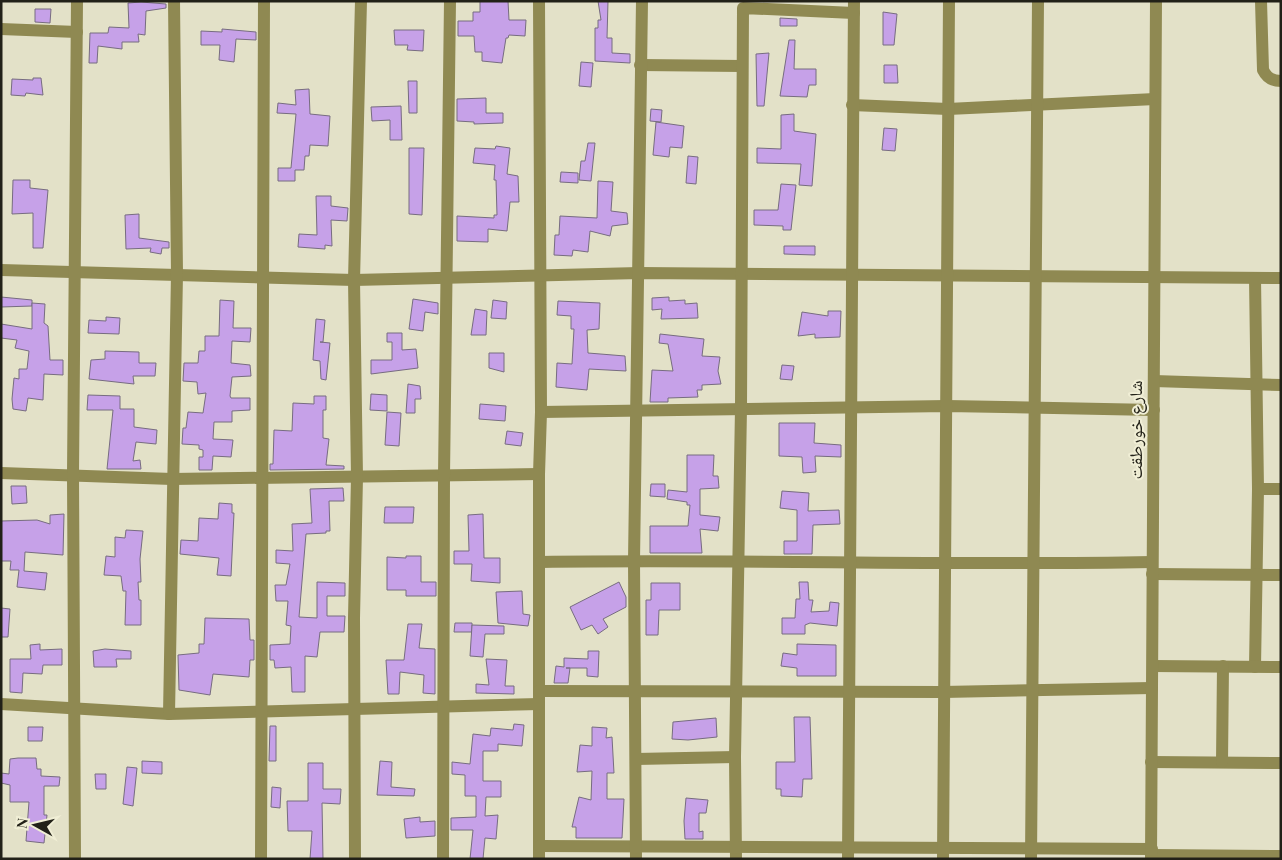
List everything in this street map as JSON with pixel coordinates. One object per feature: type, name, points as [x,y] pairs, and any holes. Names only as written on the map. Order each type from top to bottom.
[{"type":"street","points":[[75,859],[73,475],[77,1]]},
{"type":"street","points":[[168,714],[177,274],[174,1]]},
{"type":"street","points":[[261,859],[264,1]]},
{"type":"street","points":[[355,859],[354,710],[357,477],[354,280],[361,1]]},
{"type":"street","points":[[443,859],[444,476],[450,1]]},
{"type":"street","points":[[539,1],[541,276],[539,852],[636,845],[736,853],[1281,856]]},
{"type":"street","points":[[636,859],[634,560],[638,409],[642,1]]},
{"type":"street","points":[[943,853],[949,1]]},
{"type":"street","points":[[1031,854],[1034,690],[1038,1]]},
{"type":"street","name":"شارع خورطقت","points":[[1152,854],[1156,1]]},
{"type":"street","points":[[1261,1],[1263,70],[1266,76],[1274,81],[1281,81]]},
{"type":"street","points":[[736,853],[735,757],[738,691],[743,5],[854,7],[848,853]]},
{"type":"street","points":[[1,29],[77,32]]},
{"type":"street","points":[[640,65],[742,66]]},
{"type":"street","points":[[852,106],[948,109],[1155,99]]},
{"type":"street","points":[[1,270],[354,280],[639,273],[1281,278]]},
{"type":"street","points":[[1255,278],[1258,489],[1255,667]]},
{"type":"street","points":[[1154,382],[1281,385]]},
{"type":"street","points":[[541,412],[638,409],[947,406],[1154,410]]},
{"type":"street","points":[[1,473],[172,479],[539,474]]},
{"type":"street","points":[[1258,489],[1281,488]]},
{"type":"street","points":[[540,562],[634,560],[946,562],[1152,568],[1281,575]]},
{"type":"street","points":[[1153,666],[1281,667]]},
{"type":"street","points":[[1222,762],[1223,666]]},
{"type":"street","points":[[1,704],[168,714],[444,706],[636,690],[943,692],[1152,688]]},
{"type":"street","points":[[636,759],[735,757]]},
{"type":"street","points":[[1151,762],[1281,763]]},
{"type":"building","points":[[480,1],[508,1],[509,20],[526,20],[525,36],[509,35],[506,38],[502,63],[482,61],[482,52],[475,52],[474,36],[458,36],[458,21],[473,21],[473,12],[480,12]]},
{"type":"building","points":[[598,1],[608,1],[607,38],[612,38],[612,53],[630,54],[630,63],[595,61],[595,28],[598,28],[598,20],[601,20]]},
{"type":"building","points":[[128,3],[166,4],[166,8],[146,11],[145,35],[138,34],[139,42],[122,42],[122,49],[98,46],[97,63],[89,63],[90,33],[108,33],[109,27],[129,28]]},
{"type":"building","points":[[35,9],[51,9],[50,23],[35,22]]},
{"type":"building","points":[[883,12],[897,14],[894,45],[883,45]]},
{"type":"building","points":[[780,18],[797,19],[797,26],[780,26]]},
{"type":"building","points":[[222,29],[256,32],[256,40],[236,39],[234,62],[219,60],[220,45],[201,45],[201,31],[222,32]]},
{"type":"building","points":[[394,30],[424,30],[423,51],[407,50],[408,45],[395,45]]},
{"type":"building","points":[[789,40],[795,40],[794,69],[816,69],[816,85],[809,85],[807,97],[780,96]]},
{"type":"building","points":[[769,53],[764,106],[757,106],[756,54]]},
{"type":"building","points":[[581,62],[593,63],[591,87],[579,86]]},
{"type":"building","points":[[884,65],[897,65],[898,83],[884,83]]},
{"type":"building","points":[[33,78],[41,78],[43,95],[26,93],[25,96],[11,95],[12,79],[33,80]]},
{"type":"building","points":[[408,81],[417,81],[417,113],[409,113]]},
{"type":"building","points":[[309,89],[310,114],[330,116],[328,146],[310,145],[309,156],[305,156],[304,170],[295,170],[295,181],[278,181],[278,168],[291,168],[296,114],[277,113],[278,103],[296,105],[295,90]]},
{"type":"building","points":[[486,98],[486,113],[503,113],[503,123],[474,124],[474,122],[457,121],[457,99]]},
{"type":"building","points":[[401,106],[402,140],[390,140],[390,120],[372,121],[371,107]]},
{"type":"building","points":[[651,109],[662,110],[661,122],[650,121]]},
{"type":"building","points":[[794,114],[794,131],[816,134],[812,186],[799,185],[801,164],[757,163],[757,148],[781,149],[781,115]]},
{"type":"building","points":[[656,122],[684,126],[682,148],[670,147],[669,157],[653,155]]},
{"type":"building","points":[[884,128],[897,129],[895,151],[882,150]]},
{"type":"building","points":[[588,143],[595,143],[591,181],[579,180],[581,161],[585,161]]},
{"type":"building","points":[[496,146],[510,148],[507,174],[518,176],[519,202],[510,202],[507,231],[488,229],[488,242],[457,241],[457,216],[494,218],[494,215],[497,215],[496,180],[494,180],[495,165],[473,163],[475,148],[495,149]]},
{"type":"building","points":[[409,148],[424,148],[422,215],[409,214]]},
{"type":"building","points":[[688,156],[698,157],[696,184],[686,183]]},
{"type":"building","points":[[561,172],[578,173],[578,183],[560,182]]},
{"type":"building","points":[[13,180],[30,180],[30,188],[48,190],[43,248],[33,248],[33,213],[12,214]]},
{"type":"building","points":[[598,181],[613,182],[611,211],[627,213],[628,224],[612,226],[610,236],[590,231],[588,252],[573,250],[572,256],[554,255],[555,235],[559,235],[560,216],[597,218]]},
{"type":"building","points":[[781,184],[796,185],[791,230],[783,230],[783,226],[754,225],[754,210],[778,210]]},
{"type":"building","points":[[316,196],[331,196],[331,206],[348,208],[347,221],[331,220],[332,246],[325,245],[325,249],[298,247],[299,234],[317,235]]},
{"type":"building","points":[[139,214],[139,238],[169,242],[169,248],[162,248],[161,254],[150,252],[151,248],[126,249],[125,215]]},
{"type":"building","points":[[784,246],[815,246],[815,255],[784,254]]},
{"type":"building","points":[[1,297],[32,300],[32,306],[1,307]]},
{"type":"building","points":[[669,297],[669,301],[685,300],[685,304],[697,303],[698,318],[661,319],[662,309],[652,310],[652,298]]},
{"type":"building","points":[[413,299],[438,303],[438,314],[425,312],[423,331],[409,329]]},
{"type":"building","points":[[220,300],[234,301],[233,328],[251,328],[250,342],[232,341],[231,363],[250,365],[251,376],[232,377],[230,396],[231,398],[250,398],[250,410],[232,411],[232,422],[214,422],[213,439],[233,440],[231,457],[213,456],[212,470],[199,470],[199,457],[203,457],[203,450],[199,449],[199,445],[182,444],[183,428],[186,428],[188,412],[203,413],[206,393],[198,394],[197,382],[183,381],[184,363],[198,363],[199,351],[205,351],[205,336],[219,336]]},
{"type":"building","points":[[493,300],[507,302],[506,319],[491,318]]},
{"type":"building","points":[[558,301],[600,303],[599,329],[587,330],[588,353],[625,356],[626,371],[589,369],[587,390],[556,387],[557,363],[572,364],[574,329],[571,329],[571,316],[557,315]]},
{"type":"building","points":[[32,303],[45,304],[44,323],[48,326],[50,360],[63,360],[63,375],[44,374],[43,400],[28,398],[26,411],[13,409],[12,399],[14,378],[19,379],[19,369],[27,369],[29,351],[15,348],[17,340],[1,338],[1,324],[32,329]]},
{"type":"building","points":[[475,309],[487,311],[486,335],[471,335]]},
{"type":"building","points":[[828,311],[841,311],[840,337],[815,338],[815,334],[798,336],[802,312],[828,316]]},
{"type":"building","points":[[106,317],[120,318],[119,334],[88,333],[89,320],[106,321]]},
{"type":"building","points":[[316,319],[325,320],[323,342],[320,342],[330,343],[326,380],[321,379],[320,361],[313,360]]},
{"type":"building","points":[[387,333],[402,333],[402,350],[416,349],[418,368],[371,374],[371,360],[392,360],[392,342],[387,342]]},
{"type":"building","points":[[660,334],[704,339],[702,356],[720,357],[718,371],[721,384],[702,385],[702,390],[697,390],[698,397],[668,398],[668,402],[650,402],[652,370],[673,371],[668,344],[659,343]]},
{"type":"building","points":[[105,351],[139,352],[139,363],[156,363],[155,376],[133,376],[134,384],[89,379],[91,360],[105,359]]},
{"type":"building","points":[[489,353],[504,353],[504,372],[489,368]]},
{"type":"building","points":[[782,365],[794,366],[792,380],[780,379]]},
{"type":"building","points":[[408,384],[420,386],[421,399],[415,399],[415,413],[406,413]]},
{"type":"building","points":[[371,394],[387,395],[387,411],[370,410]]},
{"type":"building","points":[[88,395],[120,396],[120,409],[134,409],[134,427],[157,430],[156,444],[136,442],[133,461],[140,460],[141,469],[107,469],[113,410],[87,410]]},
{"type":"building","points":[[314,396],[326,396],[326,410],[323,410],[323,438],[329,439],[326,465],[344,466],[344,469],[270,470],[270,464],[273,464],[274,430],[292,431],[293,403],[314,404]]},
{"type":"building","points":[[480,404],[506,406],[505,421],[479,419]]},
{"type":"building","points":[[387,412],[401,413],[399,446],[385,445]]},
{"type":"building","points":[[779,423],[815,423],[814,443],[841,445],[841,457],[815,456],[816,472],[803,473],[802,457],[779,456]]},
{"type":"building","points":[[507,431],[523,433],[521,446],[505,444]]},
{"type":"building","points":[[687,455],[714,455],[713,476],[718,476],[719,488],[700,489],[700,515],[720,517],[718,531],[700,529],[702,553],[650,553],[650,526],[688,526],[690,505],[687,505],[687,502],[667,499],[668,490],[687,492]]},
{"type":"building","points":[[651,484],[665,484],[665,497],[650,496]]},
{"type":"building","points":[[11,486],[26,486],[27,503],[12,504]]},
{"type":"building","points":[[343,488],[344,501],[329,501],[330,531],[306,534],[299,617],[317,618],[317,582],[345,583],[345,596],[327,596],[327,616],[345,616],[344,632],[320,632],[317,657],[305,656],[305,692],[292,692],[291,667],[275,668],[274,660],[270,660],[270,645],[290,644],[291,626],[286,625],[288,601],[276,601],[275,585],[286,585],[290,564],[276,563],[276,550],[293,551],[292,524],[312,523],[310,489]]},
{"type":"building","points":[[782,491],[809,493],[808,511],[839,510],[840,524],[813,525],[812,554],[784,554],[784,541],[797,541],[797,510],[780,508]]},
{"type":"building","points":[[219,503],[232,504],[232,513],[234,513],[231,576],[217,575],[219,558],[180,554],[181,540],[198,541],[199,518],[218,519]]},
{"type":"building","points":[[385,507],[414,507],[413,523],[384,523]]},
{"type":"building","points":[[64,514],[63,555],[25,552],[24,571],[47,573],[45,590],[17,587],[19,570],[10,570],[11,561],[1,561],[1,521],[37,520],[50,524],[50,515]]},
{"type":"building","points":[[483,514],[484,558],[500,558],[500,583],[471,581],[472,564],[454,564],[454,551],[469,551],[468,515]]},
{"type":"building","points":[[126,530],[143,531],[140,559],[141,582],[138,582],[139,600],[141,600],[141,625],[125,625],[126,591],[123,591],[121,576],[104,575],[106,556],[115,557],[115,537],[125,538]]},
{"type":"building","points":[[406,556],[421,556],[421,582],[436,582],[436,596],[406,596],[406,590],[387,590],[387,557],[406,558]]},
{"type":"building","points":[[619,582],[626,597],[626,607],[603,619],[608,627],[598,634],[592,625],[581,630],[570,607]]},
{"type":"building","points":[[799,582],[808,582],[809,600],[813,600],[811,612],[829,611],[830,602],[839,603],[837,626],[810,623],[805,625],[805,634],[782,634],[782,618],[795,618],[796,599],[800,599]]},
{"type":"building","points":[[651,583],[680,583],[680,610],[659,610],[658,635],[646,635],[646,600],[651,600]]},
{"type":"building","points":[[522,591],[523,614],[530,615],[528,626],[498,623],[496,592]]},
{"type":"building","points":[[1,608],[10,609],[8,637],[1,637]]},
{"type":"building","points":[[205,618],[249,619],[250,640],[254,640],[254,660],[250,660],[249,677],[213,674],[210,695],[179,690],[178,655],[199,653],[199,644],[204,644]]},
{"type":"building","points":[[455,623],[472,623],[472,632],[454,632]]},
{"type":"building","points":[[408,624],[422,624],[419,648],[435,649],[435,694],[423,693],[424,675],[400,672],[399,694],[388,694],[386,660],[404,660]]},
{"type":"building","points":[[472,625],[504,626],[504,634],[485,634],[483,657],[470,656]]},
{"type":"building","points":[[40,644],[40,650],[62,649],[62,665],[43,665],[42,674],[23,673],[22,693],[10,692],[10,659],[31,659],[30,645]]},
{"type":"building","points":[[797,644],[836,645],[836,676],[797,676],[797,668],[781,666],[783,653],[797,655]]},
{"type":"building","points":[[105,649],[131,651],[131,659],[116,659],[117,667],[94,667],[93,651]]},
{"type":"building","points":[[588,651],[599,651],[598,677],[587,676],[587,668],[570,668],[568,683],[554,683],[556,666],[564,667],[564,658],[588,659]]},
{"type":"building","points":[[486,659],[507,660],[505,686],[514,686],[514,694],[476,693],[476,684],[489,685]]},
{"type":"building","points":[[794,717],[810,717],[812,779],[803,779],[802,797],[781,796],[781,789],[776,789],[776,762],[795,762]]},
{"type":"building","points":[[716,718],[717,737],[688,740],[672,739],[673,722]]},
{"type":"building","points":[[514,724],[524,725],[522,746],[498,744],[498,751],[483,751],[483,781],[501,781],[501,797],[486,797],[485,816],[498,815],[496,839],[485,838],[483,859],[470,859],[473,830],[451,830],[451,818],[476,817],[476,796],[465,796],[465,775],[452,774],[452,762],[470,764],[473,734],[490,736],[491,728],[513,730]]},
{"type":"building","points":[[270,726],[276,726],[276,761],[269,761]]},
{"type":"building","points":[[28,727],[43,727],[42,741],[28,741]]},
{"type":"building","points":[[592,727],[607,728],[606,738],[612,737],[614,773],[607,773],[607,799],[624,799],[622,838],[576,838],[576,827],[572,827],[579,797],[591,800],[592,771],[577,772],[580,745],[592,746]]},
{"type":"building","points":[[36,758],[37,769],[41,769],[41,776],[60,777],[59,786],[44,786],[44,815],[47,815],[44,843],[26,841],[29,802],[10,802],[10,785],[1,783],[1,773],[9,774],[10,759]]},
{"type":"building","points":[[142,761],[162,762],[162,774],[142,773]]},
{"type":"building","points":[[380,761],[392,762],[391,787],[415,789],[414,796],[377,795]]},
{"type":"building","points":[[308,763],[323,763],[323,789],[341,789],[340,804],[322,803],[323,859],[310,859],[312,831],[288,831],[287,801],[308,801]]},
{"type":"building","points":[[127,767],[137,768],[133,806],[123,804]]},
{"type":"building","points":[[95,774],[106,774],[106,789],[96,789]]},
{"type":"building","points":[[272,787],[281,788],[280,808],[271,807]]},
{"type":"building","points":[[686,798],[708,800],[706,813],[699,813],[699,832],[703,831],[703,839],[685,839]]},
{"type":"building","points":[[420,817],[420,822],[435,821],[435,836],[406,838],[404,819]]}]
